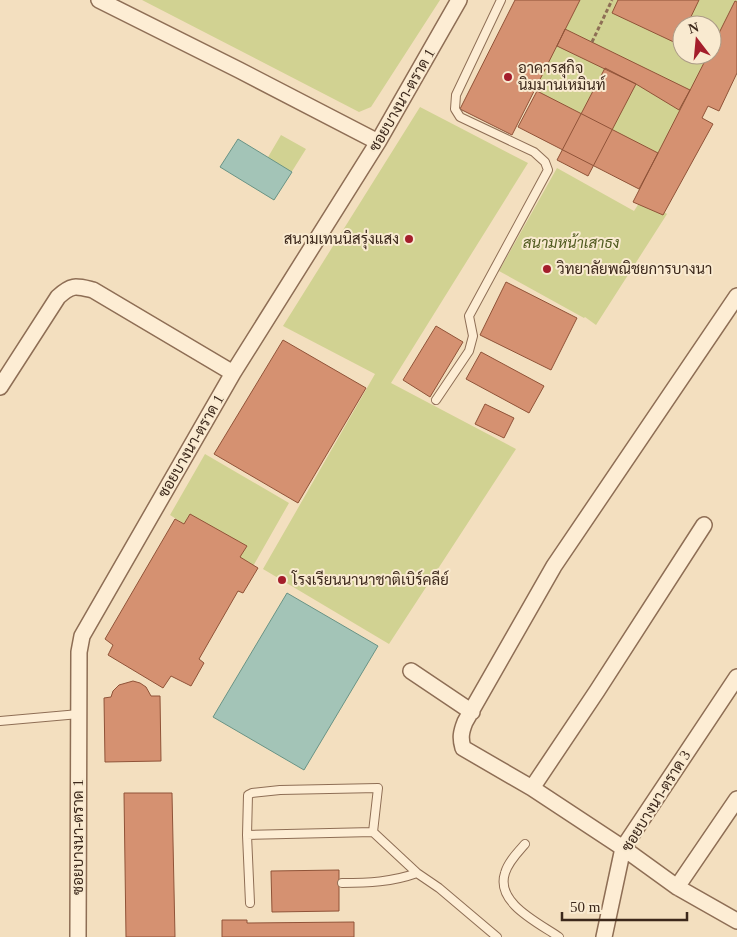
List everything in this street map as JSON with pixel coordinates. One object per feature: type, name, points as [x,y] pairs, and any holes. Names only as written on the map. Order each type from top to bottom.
[{"type":"street","points":[[99,0],[378,142]]},
{"type":"street","name":"ซอยบางนา-ตราด 1","points":[[78,937],[79,714],[80,642],[82,636],[233,373],[378,142],[459,0]]},
{"type":"street","points":[[0,387],[58,297],[68,288],[79,286],[93,290],[233,373]]},
{"type":"street","points":[[737,296],[554,566],[461,731],[460,739],[463,748],[532,788],[623,848],[677,887],[737,921]]},
{"type":"street","points":[[532,788],[704,525]]},
{"type":"street","points":[[411,672],[472,712]]},
{"type":"street","name":"ซอยบางนา-ตราด 3","points":[[604,937],[623,848],[737,677]]},
{"type":"street","points":[[677,887],[737,800]]},
{"type":"lane","points":[[436,400],[469,351],[473,336],[469,316],[548,170],[545,162],[534,152],[460,117],[455,109],[456,95],[500,0]]},
{"type":"lane","points":[[0,721],[79,714]]},
{"type":"lane","points":[[250,903],[247,835],[248,795],[252,793],[378,788],[373,832]]},
{"type":"lane","points":[[247,835],[373,832],[417,873],[439,888],[497,937]]},
{"type":"lane","points":[[525,844],[505,872],[504,892],[511,903],[559,937]]},
{"type":"lane","points":[[342,883],[372,883],[398,880],[417,873]]},
{"type":"path","points":[[592,42],[612,0]]},
{"type":"green space","points":[[142,0],[440,0],[371,107],[359,112]]},
{"type":"green space","points":[[571,0],[737,0],[737,24],[722,52],[722,15],[672,15],[672,65],[715,65],[666,158],[528,88]]},
{"type":"green space","points":[[420,107],[528,163],[391,383],[516,449],[389,644],[263,569],[375,374],[283,326]]},
{"type":"green space","points":[[281,135],[306,149],[274,200],[251,186]]},
{"type":"green space","name":"สนามหน้าเสาธง","points":[[557,168],[634,211],[643,197],[667,214],[596,325],[585,317],[499,271]]},
{"type":"green space","points":[[205,454],[289,503],[252,568],[170,515]]},
{"type":"shaded area","points":[[238,139],[292,172],[274,200],[220,167]]},
{"type":"shaded area","points":[[287,593],[378,646],[304,770],[213,717]]},
{"type":"building","name":"อาคารสุกิจ นิมมานเหมินท์","points":[[515,0],[580,0],[512,135],[460,109]]},
{"type":"building","points":[[618,0],[699,0],[692,15],[672,15],[672,41],[612,13]]},
{"type":"building","points":[[735,1],[737,2],[737,73],[719,111],[708,106],[702,118],[713,124],[663,215],[633,202],[703,65],[722,65],[722,27]]},
{"type":"building","points":[[565,29],[690,90],[679,110],[636,84],[557,46]]},
{"type":"building","points":[[605,68],[636,84],[588,176],[557,160]]},
{"type":"building","points":[[537,91],[658,153],[639,189],[518,127]]},
{"type":"building","points":[[506,282],[577,318],[551,370],[480,335]]},
{"type":"building","points":[[436,326],[463,342],[430,397],[403,380]]},
{"type":"building","points":[[283,340],[366,388],[298,503],[214,454]]},
{"type":"building","points":[[481,352],[544,386],[529,413],[466,379]]},
{"type":"building","points":[[485,404],[514,418],[504,438],[475,424]]},
{"type":"building","points":[[190,514],[247,546],[240,557],[258,568],[243,593],[238,591],[199,659],[204,663],[191,686],[171,676],[163,688],[108,655],[113,645],[105,639],[175,519],[184,524]]},
{"type":"building","points":[[133,681],[146,687],[151,696],[160,696],[161,761],[105,762],[104,698],[111,697],[113,691],[119,685]]},
{"type":"building","points":[[124,793],[172,793],[175,937],[126,937]]},
{"type":"building","points":[[339,870],[339,911],[272,912],[271,871]]},
{"type":"building","points":[[222,920],[247,920],[247,923],[354,922],[354,937],[222,937]]},
{"type":"place","name":"อาคารสุกิจ นิมมานเหมินท์","points":[[508,77]]},
{"type":"place","name":"สนามเทนนิสรุ่งแสง","points":[[409,239]]},
{"type":"place","name":"วิทยาลัยพณิชยการบางนา","points":[[547,269]]},
{"type":"place","name":"โรงเรียนนานาชาติเบิร์คลีย์","points":[[282,580]]}]
